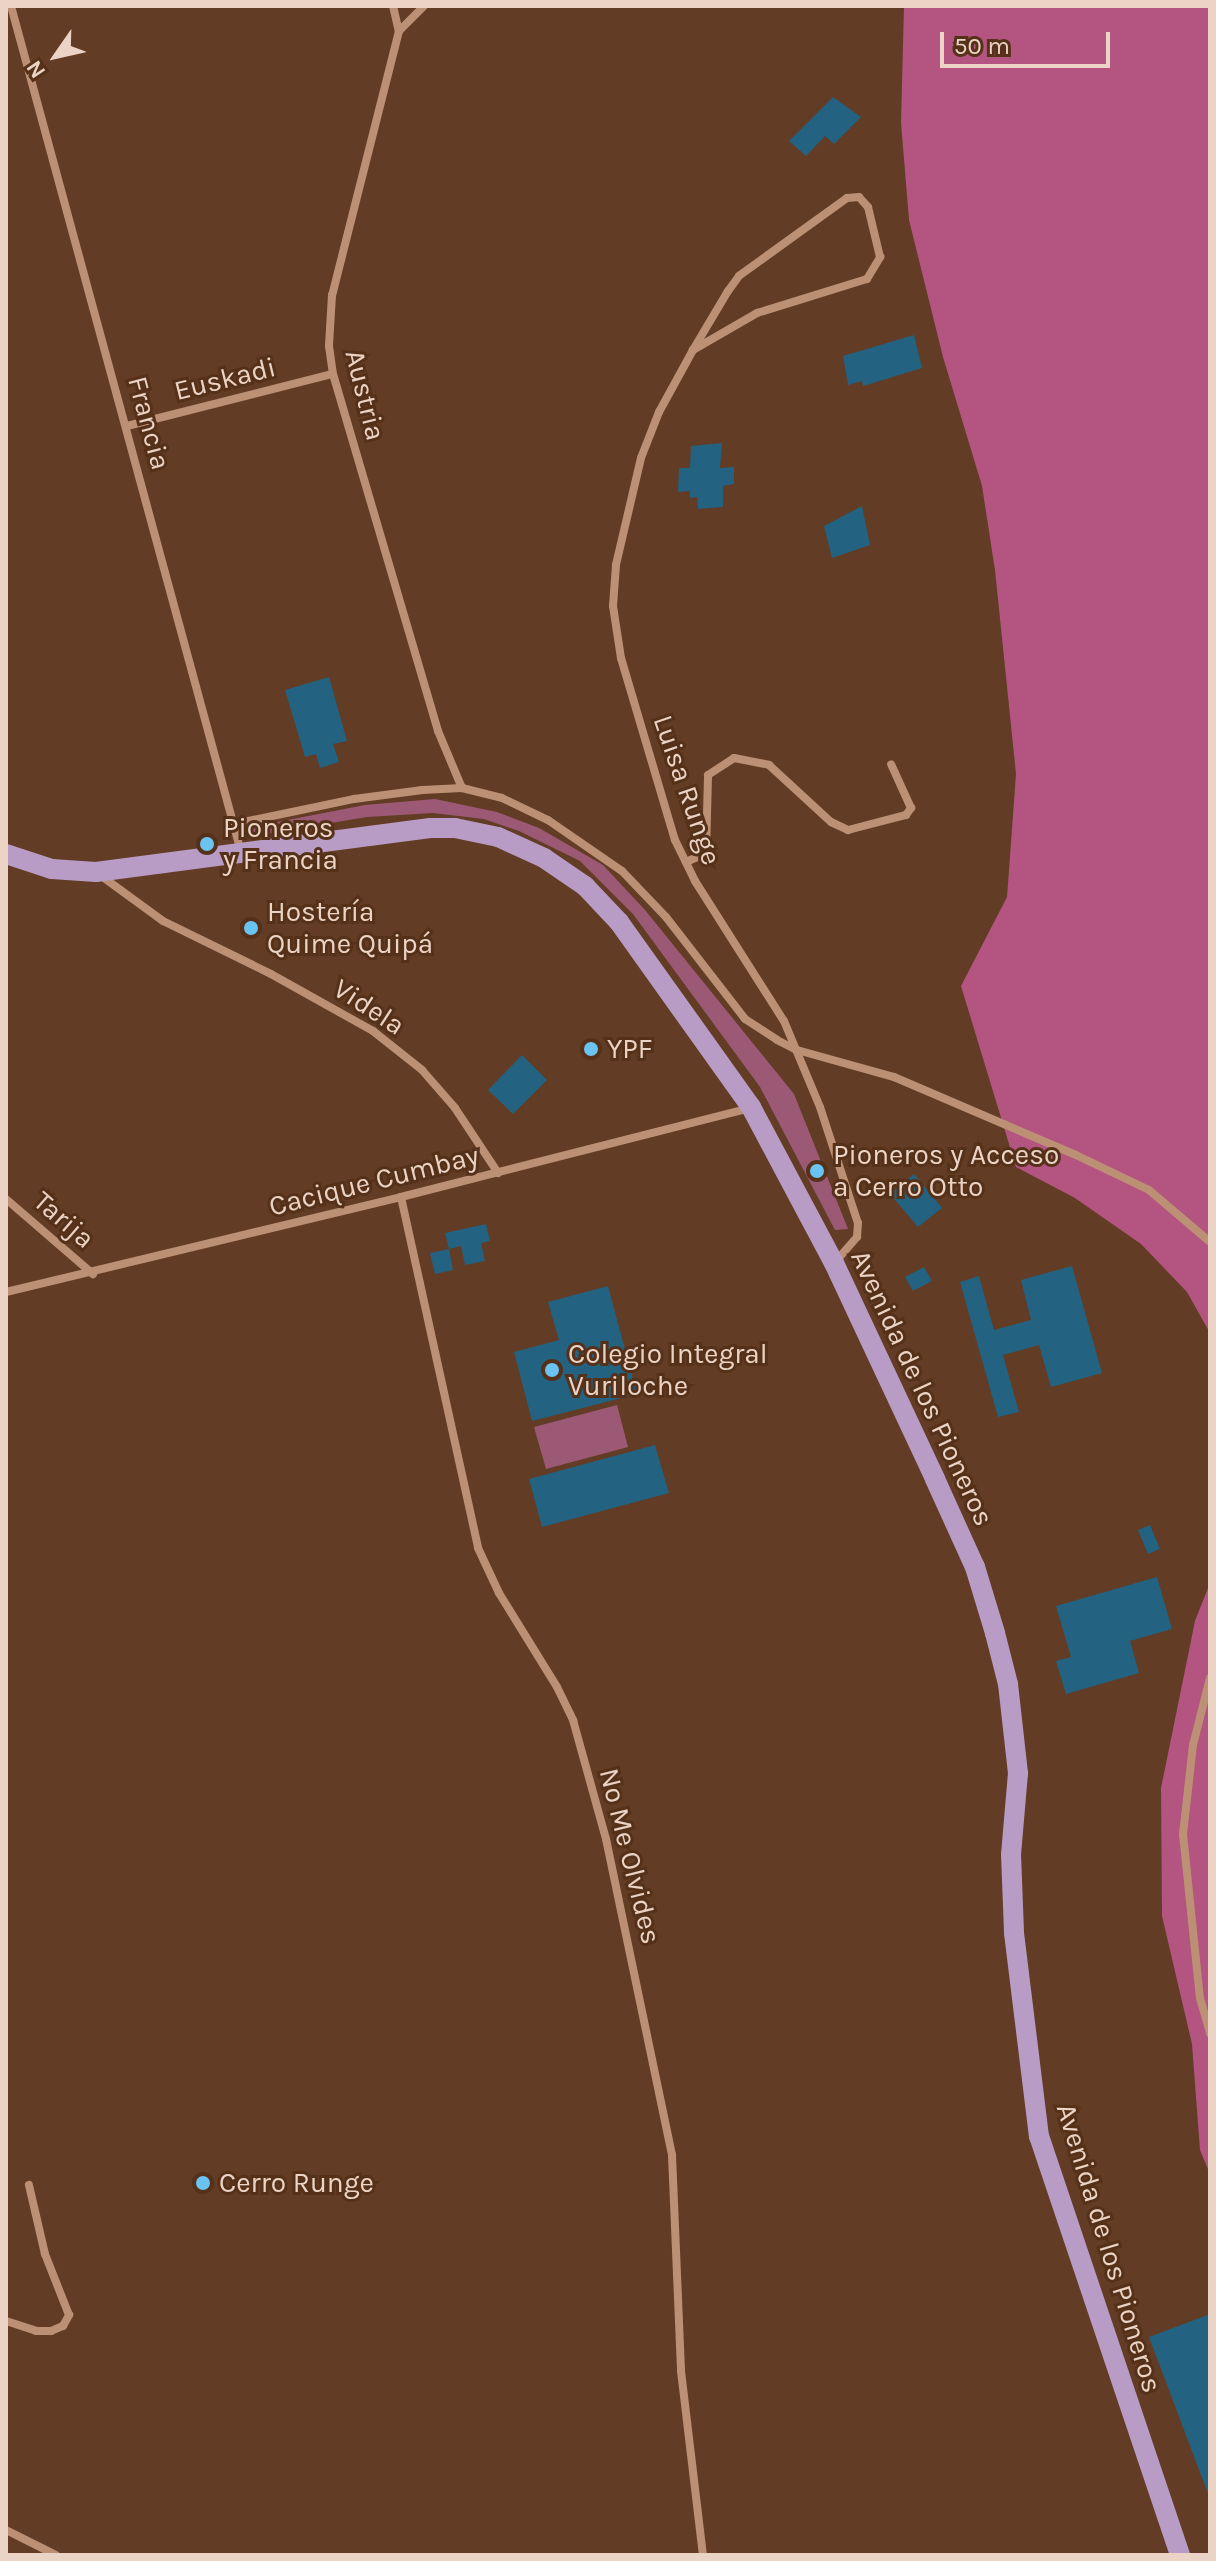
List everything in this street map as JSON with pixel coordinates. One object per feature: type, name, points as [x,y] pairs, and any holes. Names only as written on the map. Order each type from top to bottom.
[{"type":"main road","name":"Avenida de los Pioneros","points":[[6,854],[52,869],[96,872],[430,828],[455,828],[498,837],[544,858],[585,886],[619,922],[751,1107],[834,1263],[975,1567],[995,1633],[1008,1684],[1018,1773],[1011,1854],[1014,1933],[1039,2136],[1180,2555]]},
{"type":"street","name":"Francia","points":[[11,6],[242,853]]},
{"type":"street","name":"Austria","points":[[393,6],[399,31],[332,295],[328,327],[333,374],[438,731],[462,788]]},
{"type":"street","points":[[399,31],[424,6]]},
{"type":"street","name":"Luisa Runge","points":[[693,350],[757,313],[867,279],[880,257],[868,207],[859,197],[847,198],[739,276],[693,350],[659,412],[641,458],[616,565],[613,606],[621,658],[675,840],[724,929],[784,1021],[858,1223],[857,1237],[834,1263]]},
{"type":"street","name":"Euskadi","points":[[127,426],[333,374]]},
{"type":"street","points":[[686,862],[706,853],[708,775],[734,758],[769,765],[831,822],[848,830],[906,815],[911,808],[891,764]]},
{"type":"street","points":[[234,824],[354,799],[462,788],[502,798],[548,820],[593,848],[622,871],[666,917],[745,1019],[797,1050],[894,1077],[1076,1155],[1149,1190],[1210,1242]]},
{"type":"street","name":"Videla","points":[[96,872],[163,921],[271,974],[373,1031],[430,1079],[455,1108],[498,1173]]},
{"type":"street","name":"Cacique Cumbay","points":[[6,1292],[93,1274],[751,1107]]},
{"type":"street","name":"No Me Olvides","points":[[401,1197],[478,1548],[499,1593],[573,1720],[609,1854],[672,2155],[681,2371],[703,2555]]},
{"type":"street","name":"Tarija","points":[[6,1199],[93,1274]]},
{"type":"street","points":[[1210,1678],[1193,1745],[1183,1834],[1200,1998],[1210,2034]]},
{"type":"street","points":[[6,2321],[36,2331],[51,2331],[63,2326],[69,2315],[45,2254],[29,2185]]},
{"type":"street","points":[[6,2530],[56,2555]]},
{"type":"shaded area","points":[[904,6],[1210,6],[1210,1333],[1187,1292],[1141,1244],[1075,1198],[1016,1167],[961,986],[1007,897],[1016,774],[995,570],[982,486],[943,357],[909,220],[901,123]]},
{"type":"shaded area","points":[[435,799],[497,812],[539,828],[603,865],[645,910],[794,1094],[848,1229],[835,1230],[760,1087],[633,914],[580,861],[519,831],[484,819],[433,813],[367,817],[252,836],[252,827],[365,805]]},
{"type":"shaded area","points":[[617,1405],[628,1447],[546,1469],[534,1427]]},
{"type":"shaded area","points":[[1210,1583],[1210,2174],[1200,2150],[1192,2044],[1162,1916],[1161,1788],[1195,1621]]},
{"type":"building","points":[[833,97],[861,117],[834,144],[825,136],[806,156],[789,141]]},
{"type":"building","points":[[914,335],[922,368],[863,386],[862,381],[848,385],[843,356]]},
{"type":"building","points":[[722,443],[720,468],[734,467],[734,484],[723,486],[723,507],[698,509],[697,497],[690,498],[690,491],[678,492],[679,468],[690,468],[691,446]]},
{"type":"building","points":[[862,506],[870,545],[832,558],[824,526]]},
{"type":"building","points":[[329,677],[347,741],[333,744],[339,762],[320,768],[316,754],[305,757],[285,690]]},
{"type":"building","points":[[522,1055],[547,1080],[513,1114],[488,1090]]},
{"type":"building","points":[[914,1174],[942,1208],[918,1227],[890,1194]]},
{"type":"building","points":[[486,1224],[490,1241],[481,1243],[485,1261],[465,1265],[461,1246],[449,1249],[445,1233]]},
{"type":"building","points":[[449,1249],[453,1270],[435,1274],[430,1253]]},
{"type":"building","points":[[1072,1266],[1102,1373],[1051,1387],[1039,1345],[1003,1355],[1019,1412],[998,1417],[960,1282],[979,1276],[994,1330],[1031,1320],[1021,1280]]},
{"type":"building","points":[[924,1267],[932,1281],[913,1291],[905,1277]]},
{"type":"building","points":[[608,1286],[637,1394],[532,1421],[514,1352],[559,1340],[548,1302]]},
{"type":"building","points":[[655,1445],[669,1493],[542,1527],[529,1479]]},
{"type":"building","points":[[1150,1525],[1160,1549],[1148,1554],[1138,1530]]},
{"type":"building","points":[[1157,1577],[1172,1629],[1130,1641],[1139,1673],[1066,1694],[1056,1661],[1071,1657],[1056,1606]]},
{"type":"building","points":[[1210,2314],[1210,2499],[1149,2337]]},
{"type":"place","name":"Pioneros y Francia","points":[[207,844]]},
{"type":"place","name":"Hostería Quime Quipá","points":[[251,928]]},
{"type":"place","name":"YPF","points":[[591,1049]]},
{"type":"place","name":"Pioneros y Acceso a Cerro Otto","points":[[817,1171]]},
{"type":"place","name":"Colegio Integral Vuriloche","points":[[552,1370]]},
{"type":"place","name":"Cerro Runge","points":[[203,2183]]}]
